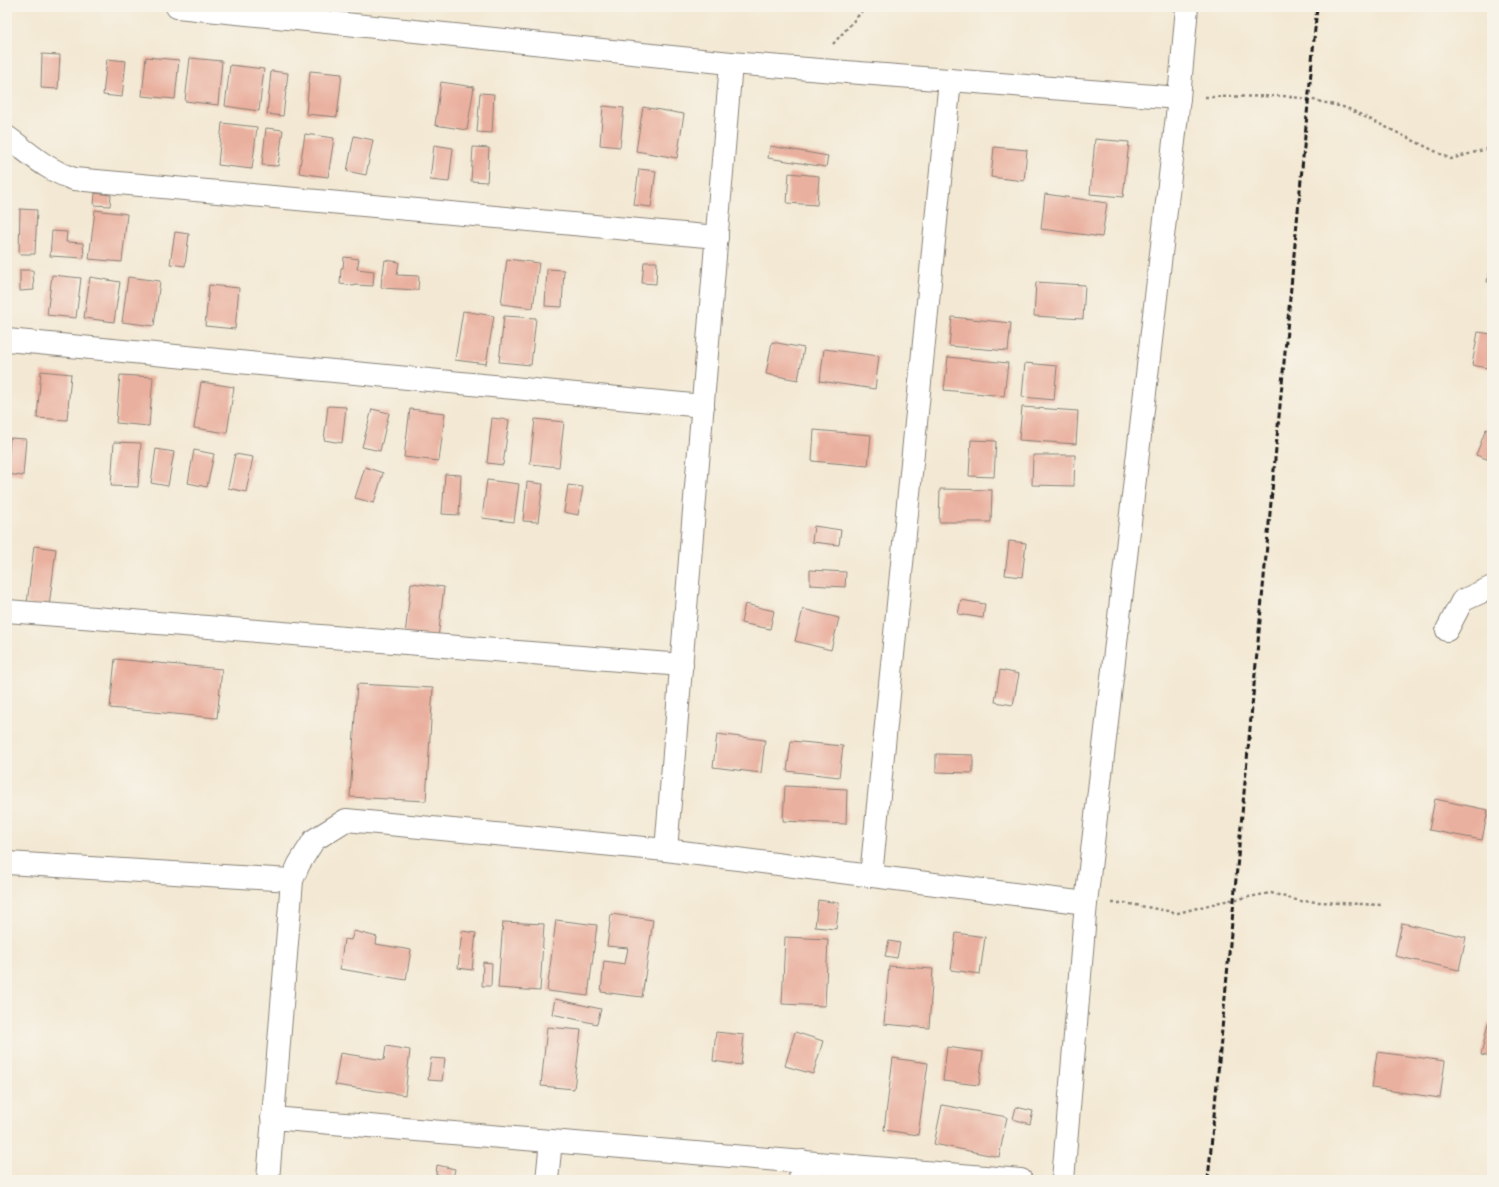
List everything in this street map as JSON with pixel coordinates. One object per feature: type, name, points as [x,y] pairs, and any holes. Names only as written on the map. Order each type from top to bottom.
[{"type":"street","points":[[177,7],[731,63],[1179,98]]},
{"type":"street","points":[[1063,1180],[1086,904],[1179,98],[1187,7]]},
{"type":"street","points":[[666,850],[731,63]]},
{"type":"street","points":[[871,876],[950,80]]},
{"type":"street","points":[[7,137],[43,165],[59,174],[74,179],[717,237]]},
{"type":"street","points":[[7,340],[703,406]]},
{"type":"street","points":[[1447,630],[1462,601],[1492,587]]},
{"type":"street","points":[[7,611],[682,665]]},
{"type":"street","points":[[268,1180],[292,880],[299,864],[314,840],[346,820],[666,850],[1086,904]]},
{"type":"street","points":[[7,863],[292,880]]},
{"type":"street","points":[[272,1118],[550,1141],[801,1170],[1021,1180]]},
{"type":"street","points":[[547,1180],[550,1141]]},
{"type":"path","points":[[812,70],[866,7]]},
{"type":"path","points":[[1179,98],[1283,96],[1309,99],[1347,108],[1452,159],[1490,148]]},
{"type":"path","points":[[1086,904],[1125,904],[1178,913],[1220,902],[1272,893],[1300,901],[1381,905]]},
{"type":"building","points":[[42,54],[60,55],[58,89],[41,88]]},
{"type":"building","points":[[146,57],[179,60],[175,99],[142,96]]},
{"type":"building","points":[[190,58],[222,61],[218,105],[185,101]]},
{"type":"building","points":[[107,59],[126,61],[122,97],[103,95]]},
{"type":"building","points":[[230,65],[264,69],[259,111],[225,106]]},
{"type":"building","points":[[271,71],[288,73],[283,116],[267,114]]},
{"type":"building","points":[[310,71],[342,74],[337,117],[306,114]]},
{"type":"building","points":[[441,82],[474,87],[467,130],[435,125]]},
{"type":"building","points":[[480,93],[494,94],[492,133],[477,132]]},
{"type":"building","points":[[603,106],[624,108],[620,147],[600,145]]},
{"type":"building","points":[[643,107],[684,114],[677,158],[636,151]]},
{"type":"building","points":[[222,123],[257,127],[252,169],[218,165]]},
{"type":"building","points":[[266,128],[283,130],[278,166],[262,165]]},
{"type":"building","points":[[305,134],[334,138],[328,177],[299,173]]},
{"type":"building","points":[[354,136],[373,140],[366,175],[347,171]]},
{"type":"building","points":[[1095,139],[1129,142],[1123,197],[1090,194]]},
{"type":"building","points":[[434,145],[453,148],[449,182],[430,180]]},
{"type":"building","points":[[770,146],[828,156],[826,167],[768,158]]},
{"type":"building","points":[[473,147],[489,148],[487,182],[471,181]]},
{"type":"building","points":[[994,147],[1027,150],[1024,181],[991,177]]},
{"type":"building","points":[[639,169],[656,171],[651,207],[634,205]]},
{"type":"building","points":[[789,173],[819,176],[817,205],[787,203]]},
{"type":"building","points":[[95,193],[111,195],[110,206],[94,205]]},
{"type":"building","points":[[1045,194],[1107,203],[1102,237],[1041,229]]},
{"type":"building","points":[[20,209],[37,210],[35,254],[19,254]]},
{"type":"building","points":[[95,210],[127,214],[122,262],[89,259]]},
{"type":"building","points":[[52,231],[67,232],[66,242],[83,243],[84,258],[50,256]]},
{"type":"building","points":[[175,232],[189,234],[185,266],[170,264]]},
{"type":"building","points":[[344,257],[359,259],[357,269],[374,271],[373,286],[340,284],[341,268],[343,268]]},
{"type":"building","points":[[1491,257],[1492,282],[1487,282]]},
{"type":"building","points":[[507,259],[539,263],[533,308],[501,304]]},
{"type":"building","points":[[385,260],[399,262],[397,275],[419,276],[418,290],[381,288]]},
{"type":"building","points":[[644,262],[657,262],[656,284],[642,283]]},
{"type":"building","points":[[547,269],[564,270],[562,307],[545,306]]},
{"type":"building","points":[[20,270],[33,270],[34,290],[20,291]]},
{"type":"building","points":[[52,275],[81,278],[76,318],[47,315]]},
{"type":"building","points":[[90,277],[120,282],[114,322],[84,318]]},
{"type":"building","points":[[128,277],[160,281],[154,326],[122,322]]},
{"type":"building","points":[[1036,282],[1085,285],[1083,319],[1034,316]]},
{"type":"building","points":[[209,285],[239,288],[235,329],[205,326]]},
{"type":"building","points":[[463,311],[494,316],[486,364],[455,360]]},
{"type":"building","points":[[504,316],[536,318],[531,365],[499,362]]},
{"type":"building","points":[[952,317],[1011,323],[1008,351],[949,346]]},
{"type":"building","points":[[1478,332],[1492,334],[1492,369],[1472,365]]},
{"type":"building","points":[[772,342],[804,348],[798,380],[766,374]]},
{"type":"building","points":[[824,349],[879,356],[875,389],[820,381]]},
{"type":"building","points":[[948,357],[1008,363],[1004,396],[944,390]]},
{"type":"building","points":[[1025,363],[1057,366],[1054,400],[1022,397]]},
{"type":"building","points":[[41,371],[71,374],[67,420],[37,418]]},
{"type":"building","points":[[120,375],[153,377],[149,426],[116,423]]},
{"type":"building","points":[[201,382],[234,387],[227,433],[194,428]]},
{"type":"building","points":[[328,406],[346,407],[342,443],[324,440]]},
{"type":"building","points":[[1022,407],[1078,411],[1076,444],[1019,440]]},
{"type":"building","points":[[372,409],[389,413],[380,451],[362,447]]},
{"type":"building","points":[[410,409],[445,413],[439,461],[404,457]]},
{"type":"building","points":[[492,418],[509,420],[503,465],[487,463]]},
{"type":"building","points":[[535,419],[564,422],[559,467],[530,464]]},
{"type":"building","points":[[1486,429],[1492,431],[1492,461],[1476,455]]},
{"type":"building","points":[[814,430],[871,435],[868,466],[812,461]]},
{"type":"building","points":[[10,438],[26,439],[23,476],[7,474]]},
{"type":"building","points":[[971,440],[996,441],[994,477],[969,476]]},
{"type":"building","points":[[114,442],[141,443],[138,487],[111,486]]},
{"type":"building","points":[[156,449],[174,452],[168,486],[151,483]]},
{"type":"building","points":[[194,450],[214,454],[207,487],[188,483]]},
{"type":"building","points":[[235,454],[253,457],[246,492],[228,488]]},
{"type":"building","points":[[1033,455],[1075,455],[1074,486],[1032,485]]},
{"type":"building","points":[[365,467],[383,473],[374,503],[355,498]]},
{"type":"building","points":[[445,474],[461,475],[459,515],[442,514]]},
{"type":"building","points":[[487,480],[519,484],[514,522],[482,518]]},
{"type":"building","points":[[527,482],[543,484],[538,522],[523,521]]},
{"type":"building","points":[[568,485],[583,487],[578,515],[564,512]]},
{"type":"building","points":[[940,489],[992,490],[991,522],[939,522]]},
{"type":"building","points":[[814,526],[841,530],[839,545],[812,542]]},
{"type":"building","points":[[1009,541],[1026,543],[1022,577],[1005,575]]},
{"type":"building","points":[[34,546],[56,549],[49,607],[27,604]]},
{"type":"building","points":[[810,570],[846,572],[845,587],[810,585]]},
{"type":"building","points":[[411,583],[444,587],[438,638],[405,635]]},
{"type":"building","points":[[961,600],[985,604],[983,618],[958,614]]},
{"type":"building","points":[[745,604],[774,611],[770,629],[741,623]]},
{"type":"building","points":[[803,609],[839,618],[831,650],[795,641]]},
{"type":"building","points":[[115,659],[222,669],[217,718],[110,708]]},
{"type":"building","points":[[1000,670],[1019,674],[1013,705],[995,702]]},
{"type":"building","points":[[357,684],[433,688],[426,801],[350,797]]},
{"type":"building","points":[[717,734],[765,740],[761,773],[713,767]]},
{"type":"building","points":[[791,741],[843,746],[839,777],[787,771]]},
{"type":"building","points":[[936,754],[973,755],[973,773],[936,772]]},
{"type":"building","points":[[785,786],[847,789],[846,824],[783,821]]},
{"type":"building","points":[[1435,799],[1488,810],[1482,840],[1429,830]]},
{"type":"building","points":[[818,900],[839,903],[836,929],[815,927]]},
{"type":"building","points":[[611,914],[653,920],[642,997],[601,992],[604,961],[625,964],[628,948],[607,946]]},
{"type":"building","points":[[556,920],[597,925],[588,996],[547,991]]},
{"type":"building","points":[[503,922],[544,924],[540,991],[498,988]]},
{"type":"building","points":[[1402,923],[1466,937],[1459,970],[1395,956]]},
{"type":"building","points":[[354,931],[377,937],[376,944],[411,950],[406,980],[340,969],[344,939],[351,940]]},
{"type":"building","points":[[462,931],[476,933],[472,970],[458,968]]},
{"type":"building","points":[[956,933],[985,937],[980,974],[951,970]]},
{"type":"building","points":[[785,937],[828,939],[825,1006],[782,1004]]},
{"type":"building","points":[[889,941],[900,943],[897,958],[885,956]]},
{"type":"building","points":[[483,962],[492,963],[491,986],[482,986]]},
{"type":"building","points":[[889,966],[933,969],[929,1028],[884,1024]]},
{"type":"building","points":[[555,999],[601,1009],[597,1024],[552,1014]]},
{"type":"building","points":[[1488,1023],[1492,1024],[1492,1057],[1481,1055]]},
{"type":"building","points":[[547,1027],[581,1030],[574,1089],[541,1086]]},
{"type":"building","points":[[716,1032],[744,1035],[741,1065],[713,1061]]},
{"type":"building","points":[[795,1032],[823,1041],[813,1074],[785,1066]]},
{"type":"building","points":[[386,1046],[410,1050],[405,1095],[335,1085],[340,1053],[384,1060]]},
{"type":"building","points":[[947,1047],[983,1052],[979,1085],[943,1081]]},
{"type":"building","points":[[1377,1052],[1445,1061],[1440,1098],[1372,1088]]},
{"type":"building","points":[[431,1058],[445,1059],[442,1081],[428,1080]]},
{"type":"building","points":[[893,1058],[928,1063],[918,1135],[884,1130]]},
{"type":"building","points":[[942,1105],[1007,1117],[999,1157],[934,1144]]},
{"type":"building","points":[[1016,1107],[1033,1111],[1030,1124],[1013,1119]]},
{"type":"building","points":[[437,1165],[455,1169],[453,1178],[436,1174]]},
{"type":"building","points":[[479,1176],[504,1179],[504,1180],[479,1180]]},
{"type":"railway","points":[[1208,1180],[1317,7]]}]
